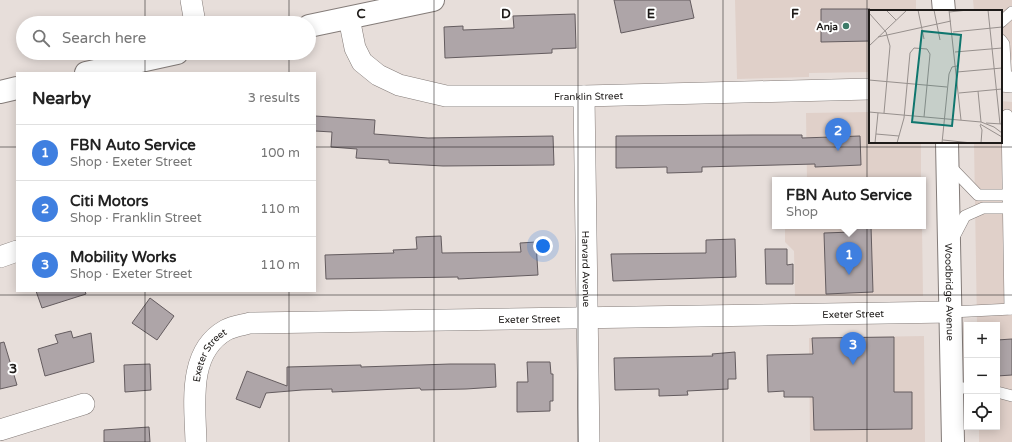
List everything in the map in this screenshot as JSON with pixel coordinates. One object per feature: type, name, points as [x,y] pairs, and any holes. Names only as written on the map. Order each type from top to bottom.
[{"type":"main road","points":[[943,0],[944,10]]},
{"type":"main road","points":[[316,25],[422,1]]},
{"type":"main road","points":[[90,72],[144,60]]},
{"type":"main road","points":[[0,92],[16,88]]},
{"type":"main road","name":"Woodbridge Avenue","points":[[947,143],[951,312],[959,388],[952,442]]},
{"type":"street","points":[[191,0],[194,16]]},
{"type":"street","name":"Franklin Street","points":[[349,18],[355,48],[362,62],[378,75],[399,85],[446,96],[584,96],[869,89]]},
{"type":"street","name":"Harvard Avenue","points":[[584,96],[589,442]]},
{"type":"street","points":[[0,257],[16,252]]},
{"type":"street","name":"Exeter Street","points":[[196,440],[196,384],[198,366],[204,352],[215,338],[227,329],[250,323],[951,312]]},
{"type":"street","points":[[0,430],[84,404]]},
{"type":"lane","points":[[1002,21],[1012,12]]},
{"type":"lane","points":[[1002,41],[1004,44],[1006,81]]},
{"type":"lane","points":[[951,312],[1011,309],[1011,225],[1007,115]]},
{"type":"lane","points":[[948,164],[978,196],[1009,195]]},
{"type":"lane","points":[[950,244],[965,216],[983,208],[1010,208]]},
{"type":"lane","points":[[1000,393],[1012,396]]},
{"type":"shaded area","points":[[735,0],[916,0],[916,10],[869,10],[869,72],[809,73],[809,77],[737,79]]},
{"type":"shaded area","points":[[973,0],[1012,0],[1012,60],[1002,59],[1002,10],[974,10]]},
{"type":"shaded area","points":[[1002,101],[1012,102],[1012,442],[979,442],[979,430],[1000,430],[1000,322],[977,322],[974,143],[1002,143]]},
{"type":"shaded area","points":[[869,112],[869,143],[921,143],[921,177],[807,177],[806,113]]},
{"type":"shaded area","points":[[785,229],[922,229],[923,296],[795,296],[794,251],[785,242]]},
{"type":"shaded area","points":[[924,336],[925,442],[810,442],[809,338]]},
{"type":"building","points":[[614,0],[690,0],[694,18],[621,33]]},
{"type":"building","name":"Anja","points":[[821,9],[870,9],[869,41],[821,42]]},
{"type":"building","points":[[575,14],[576,48],[552,49],[552,53],[445,58],[444,27],[463,26],[463,30],[514,28],[513,16]]},
{"type":"building","points":[[316,116],[375,120],[374,134],[428,138],[553,136],[554,165],[443,166],[389,163],[389,160],[356,158],[357,149],[331,147],[332,132],[316,131]]},
{"type":"building","points":[[802,135],[802,138],[860,136],[861,165],[815,167],[815,164],[702,167],[702,172],[667,173],[667,167],[616,168],[616,136]]},
{"type":"building","points":[[852,229],[871,229],[873,292],[826,294],[824,233],[852,232]]},
{"type":"building","points":[[441,236],[442,253],[521,252],[520,243],[536,242],[538,275],[458,279],[458,277],[326,279],[325,255],[394,253],[393,250],[417,249],[416,237]]},
{"type":"building","points":[[735,239],[736,277],[613,281],[611,254],[706,253],[706,240]]},
{"type":"building","points":[[765,249],[787,249],[787,265],[793,264],[793,284],[766,284]]},
{"type":"building","points":[[36,292],[85,292],[86,294],[42,308]]},
{"type":"building","points":[[150,298],[174,316],[157,340],[132,323]]},
{"type":"building","points":[[71,331],[73,338],[91,333],[94,362],[45,376],[38,349],[58,343],[55,335]]},
{"type":"building","points":[[894,337],[894,392],[912,392],[912,429],[814,430],[813,397],[784,397],[784,391],[768,392],[767,355],[813,354],[812,338]]},
{"type":"building","points":[[1012,339],[1012,375],[1000,376],[1000,340]]},
{"type":"building","points":[[4,342],[17,385],[0,389],[0,343]]},
{"type":"building","points":[[735,352],[736,379],[728,379],[728,389],[687,391],[688,395],[659,396],[659,389],[615,390],[614,358],[713,356],[712,354]]},
{"type":"building","points":[[527,362],[550,362],[551,374],[553,374],[553,401],[550,401],[550,411],[517,412],[517,382],[528,382]]},
{"type":"building","points":[[150,364],[151,390],[125,392],[124,365]]},
{"type":"building","points":[[495,364],[496,387],[421,390],[420,388],[332,392],[332,389],[266,393],[260,408],[236,399],[247,371],[287,386],[287,367],[361,365],[361,367]]},
{"type":"building","points":[[149,427],[150,442],[104,442],[104,430]]},
{"type":"place","name":"Anja","points":[[846,26]]},
{"type":"place","name":"Citi Motors","points":[[838,151]]},
{"type":"place","name":"FBN Auto Service","points":[[849,275]]},
{"type":"place","name":"Mobility Works","points":[[853,365]]}]
